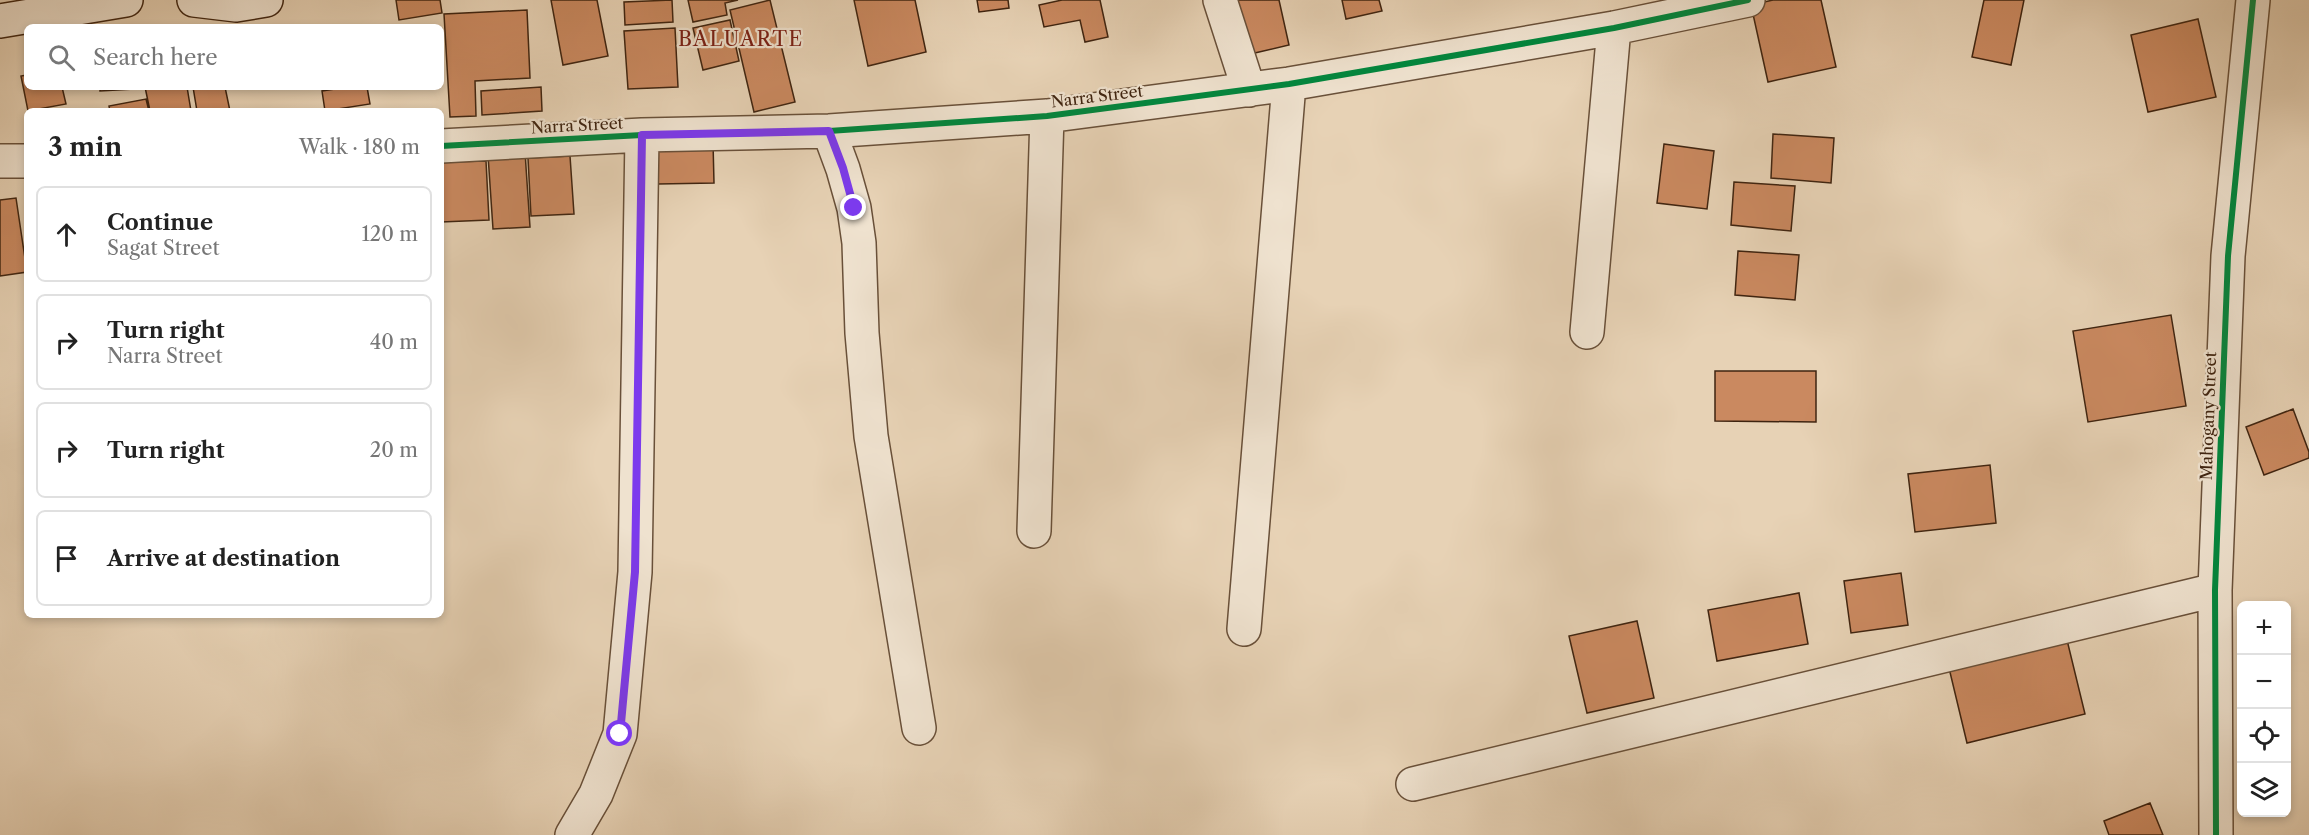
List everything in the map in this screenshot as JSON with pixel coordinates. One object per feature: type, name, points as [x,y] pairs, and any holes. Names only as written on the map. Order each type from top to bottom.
[{"type":"street","points":[[0,21],[69,4],[126,0]]},
{"type":"street","points":[[194,0],[236,5],[266,0]]},
{"type":"street","points":[[1220,0],[1249,90]]},
{"type":"street","name":"Narra Street","points":[[444,146],[642,135],[829,131],[1047,117],[1288,84],[1614,28],[1748,0]]},
{"type":"street","name":"Mahogany Street","points":[[2216,835],[2215,590],[2228,256],[2253,0]]},
{"type":"street","points":[[1587,332],[1614,28]]},
{"type":"street","points":[[1244,629],[1288,84]]},
{"type":"street","points":[[1034,531],[1047,117]]},
{"type":"street","points":[[829,131],[843,168],[854,208],[859,243],[862,333],[871,436],[919,728]]},
{"type":"street","points":[[572,835],[596,794],[620,734],[635,572],[642,135]]},
{"type":"street","points":[[0,161],[24,161]]},
{"type":"street","points":[[1413,784],[2215,590]]},
{"type":"building","points":[[396,0],[440,0],[442,13],[399,20]]},
{"type":"building","points":[[551,0],[597,0],[608,56],[563,65]]},
{"type":"building","points":[[672,0],[673,22],[625,25],[624,2]]},
{"type":"building","points":[[688,0],[738,0],[725,3],[727,15],[693,22]]},
{"type":"building","points":[[770,0],[795,102],[754,112],[730,10]]},
{"type":"building","points":[[854,0],[915,0],[926,52],[868,66]]},
{"type":"building","points":[[977,0],[1008,0],[1009,8],[979,12]]},
{"type":"building","points":[[1062,0],[1100,0],[1108,37],[1085,42],[1080,20],[1044,27],[1039,5]]},
{"type":"building","points":[[1233,0],[1279,0],[1289,45],[1246,55]]},
{"type":"building","points":[[1342,0],[1379,0],[1382,11],[1346,19]]},
{"type":"building","points":[[1773,0],[1821,0],[1836,67],[1768,82],[1751,5]]},
{"type":"building","points":[[1984,0],[2024,0],[2011,65],[1972,57]]},
{"type":"building","points":[[527,10],[530,78],[475,81],[476,116],[450,117],[444,14]]},
{"type":"building","points":[[2198,19],[2216,97],[2148,112],[2131,35]]},
{"type":"building","points":[[730,20],[739,61],[703,70],[693,28]]},
{"type":"building","points":[[675,28],[678,87],[628,89],[624,31]]},
{"type":"building","points":[[21,76],[24,76],[24,90],[63,90],[66,104],[27,108]]},
{"type":"building","points":[[541,87],[542,111],[482,115],[481,91]]},
{"type":"building","points":[[146,90],[188,90],[190,108],[149,108]]},
{"type":"building","points":[[194,90],[226,90],[229,108],[196,108]]},
{"type":"building","points":[[368,90],[370,104],[325,108],[322,91]]},
{"type":"building","points":[[146,99],[148,108],[109,108],[109,106]]},
{"type":"building","points":[[1773,134],[1834,138],[1831,183],[1771,178]]},
{"type":"building","points":[[713,142],[714,183],[658,184],[657,143]]},
{"type":"building","points":[[1664,144],[1714,151],[1707,209],[1657,203]]},
{"type":"building","points":[[525,152],[530,227],[493,229],[488,155]]},
{"type":"building","points":[[570,156],[574,214],[531,216],[528,158]]},
{"type":"building","points":[[486,161],[489,220],[444,222],[444,162]]},
{"type":"building","points":[[1734,182],[1795,186],[1791,231],[1731,225]]},
{"type":"building","points":[[16,198],[24,252],[24,272],[0,276],[0,200]]},
{"type":"building","points":[[1738,251],[1799,255],[1795,300],[1735,295]]},
{"type":"building","points":[[2171,315],[2186,406],[2088,422],[2073,331]]},
{"type":"building","points":[[1715,371],[1816,371],[1816,422],[1715,421]]},
{"type":"building","points":[[2293,409],[2309,452],[2309,458],[2264,475],[2246,427]]},
{"type":"building","points":[[1990,465],[1996,523],[1915,532],[1908,474]]},
{"type":"building","points":[[1901,573],[1908,625],[1851,633],[1844,581]]},
{"type":"building","points":[[1799,593],[1808,644],[1717,661],[1708,610]]},
{"type":"building","points":[[1637,621],[1654,698],[1587,713],[1569,636]]},
{"type":"building","points":[[2067,640],[2085,714],[1967,743],[1949,668]]},
{"type":"building","points":[[2150,803],[2163,835],[2109,835],[2104,821]]},
{"type":"cycle path","points":[[444,146],[642,135],[829,131],[1047,116],[1289,84],[1614,28],[1748,0]]},
{"type":"cycle path","points":[[2216,835],[2215,590],[2228,256],[2253,0]]},
{"type":"district","name":"BALUARTE","points":[[741,39]]},
{"type":"route","points":[[620,734],[635,572],[642,135],[829,131],[843,168],[854,208]]}]
